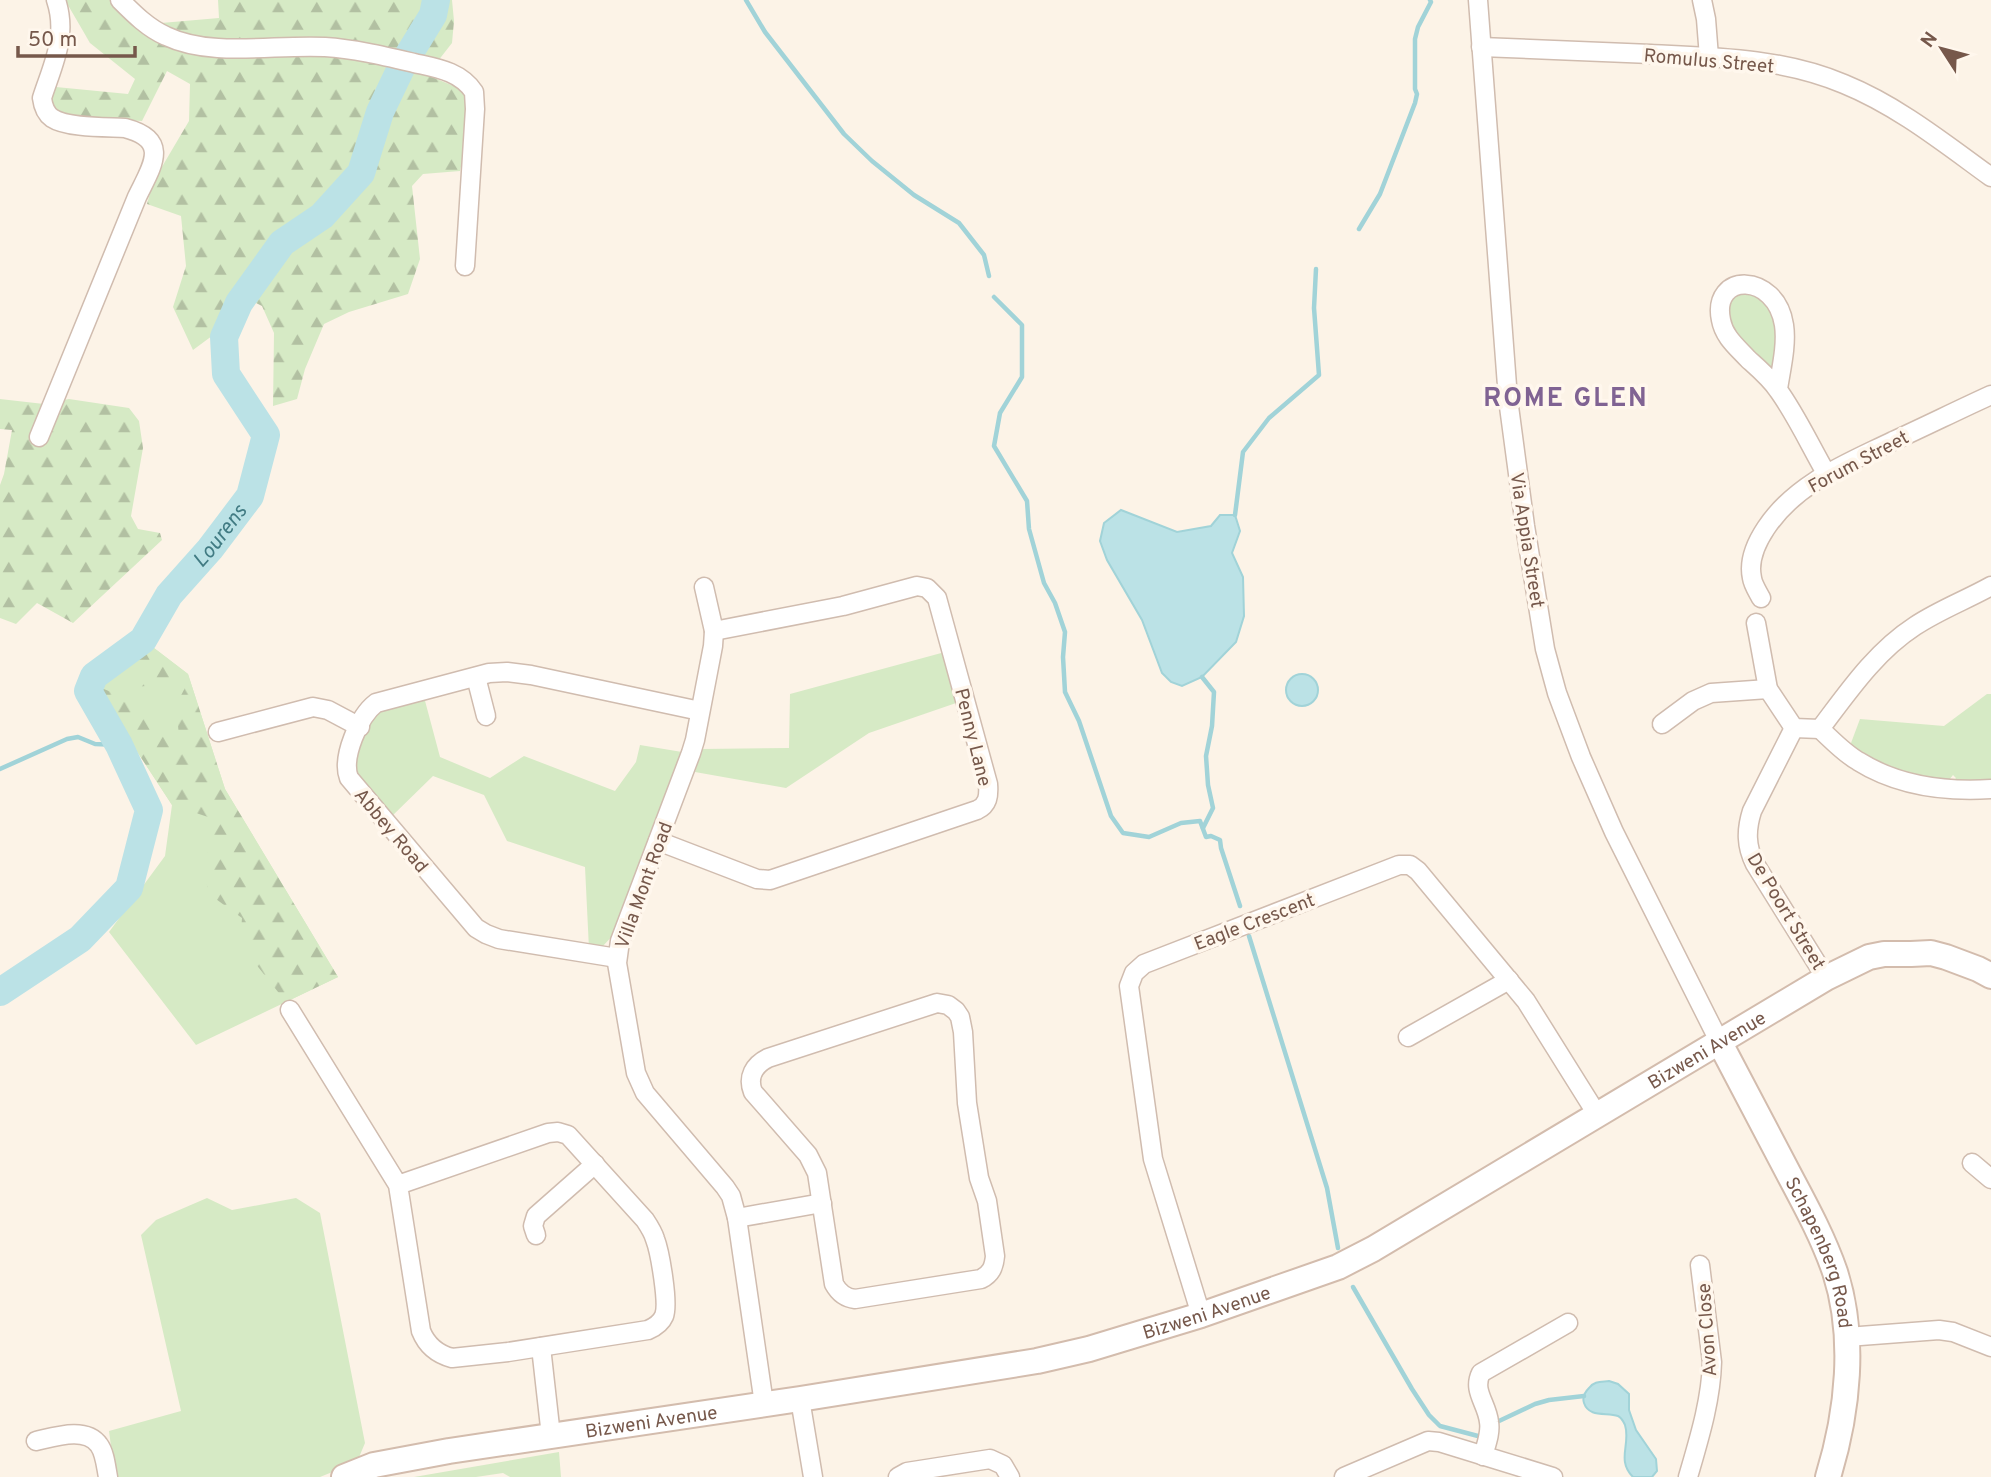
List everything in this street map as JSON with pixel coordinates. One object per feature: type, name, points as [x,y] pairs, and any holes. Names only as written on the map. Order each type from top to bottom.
[{"type":"street","points":[[39,437],[154,159],[151,141],[135,131],[60,121],[47,113],[42,98],[60,40],[62,24],[56,0]]},
{"type":"street","points":[[120,0],[147,24],[167,37],[189,44],[217,48],[352,49],[440,68],[469,84],[474,92],[474,127],[465,266]]},
{"type":"street","name":"Via Appia Street","points":[[1478,0],[1508,399],[1545,649],[1557,693],[1581,757],[1614,832],[1720,1043]]},
{"type":"street","points":[[1702,0],[1709,57]]},
{"type":"street","name":"Romulus Street","points":[[1481,47],[1709,57],[1781,65],[1842,83],[1877,100],[1911,120],[1991,177]]},
{"type":"street","points":[[1777,389],[1784,344],[1782,313],[1767,291],[1745,284],[1734,287],[1725,294],[1721,303],[1719,312],[1724,330],[1732,343],[1777,389],[1826,473]]},
{"type":"street","name":"Forum Street","points":[[1761,598],[1752,581],[1753,553],[1775,514],[1797,493],[1826,473],[1991,395]]},
{"type":"street","name":"Penny Lane","points":[[658,841],[757,879],[771,880],[977,810],[988,799],[988,785],[937,598],[927,588],[917,586],[843,606],[714,631]]},
{"type":"street","points":[[1820,729],[1862,675],[1894,642],[1935,614],[1991,586]]},
{"type":"street","name":"Villa Mont Road","points":[[704,587],[714,631],[713,646],[691,753],[620,941],[617,958],[636,1073],[640,1083],[645,1093],[731,1196],[737,1218],[764,1404]]},
{"type":"street","points":[[1756,623],[1768,689],[1794,728],[1820,729],[1856,760],[1888,777],[1931,788],[1991,789]]},
{"type":"street","name":"Abbey Road","points":[[617,958],[499,939],[476,928],[349,778],[347,757],[365,714],[376,704],[498,672],[531,675],[700,711]]},
{"type":"street","points":[[476,677],[486,716]]},
{"type":"street","points":[[1662,724],[1693,701],[1711,694],[1768,689]]},
{"type":"street","points":[[218,732],[313,707],[328,710],[359,727]]},
{"type":"street","name":"De Poort Street","points":[[1794,728],[1752,811],[1748,822],[1748,844],[1755,864],[1826,978]]},
{"type":"street","name":"Eagle Crescent","points":[[1201,1315],[1153,1159],[1129,992],[1131,979],[1139,968],[1393,867],[1410,865],[1418,870],[1526,1001],[1598,1116]]},
{"type":"street","name":"Bizweni Avenue","points":[[344,1477],[374,1465],[409,1458],[800,1399],[1037,1361],[1090,1349],[1201,1315],[1349,1261],[1598,1116],[1826,978],[1869,957],[1931,953],[1991,976]]},
{"type":"street","points":[[1408,1037],[1509,979]]},
{"type":"street","points":[[943,1003],[953,1008],[960,1017],[964,1032],[967,1103],[979,1178],[987,1202],[995,1256],[993,1268],[981,1279],[855,1298],[845,1297],[834,1284],[822,1203],[817,1173],[811,1160],[753,1092],[751,1081],[755,1068],[768,1058],[932,1004],[943,1003]]},
{"type":"street","points":[[290,1010],[398,1185],[421,1331],[427,1343],[445,1356],[460,1358],[648,1330],[657,1325],[664,1315],[659,1250],[651,1229],[572,1138],[563,1133],[553,1132],[398,1185]]},
{"type":"street","name":"Schapenberg Road","points":[[1720,1043],[1821,1235],[1842,1299],[1848,1365],[1839,1436],[1828,1477]]},
{"type":"street","points":[[1972,1163],[1991,1179]]},
{"type":"street","points":[[536,1235],[533,1226],[536,1216],[595,1164]]},
{"type":"street","points":[[737,1218],[822,1203]]},
{"type":"street","name":"Avon Close","points":[[1688,1477],[1701,1433],[1712,1376],[1700,1265]]},
{"type":"street","points":[[1483,1456],[1490,1428],[1489,1417],[1477,1387],[1481,1373],[1568,1323]]},
{"type":"street","points":[[1847,1337],[1939,1329],[1991,1347]]},
{"type":"street","points":[[541,1347],[551,1436]]},
{"type":"street","points":[[800,1399],[813,1477]]},
{"type":"street","points":[[36,1441],[69,1434],[89,1437],[101,1447],[108,1477]]},
{"type":"street","points":[[1344,1477],[1428,1441],[1553,1477]]},
{"type":"street","points":[[898,1477],[907,1472],[989,1459],[1003,1465],[1010,1477]]},
{"type":"green space","points":[[65,0],[117,0],[138,25],[219,18],[218,0],[452,0],[452,43],[427,75],[470,95],[466,142],[460,171],[423,174],[412,186],[420,259],[408,294],[349,312],[324,324],[305,369],[297,399],[273,406],[274,333],[262,306],[232,291],[220,330],[193,350],[173,307],[186,266],[181,216],[147,204],[153,182],[189,121],[190,84],[167,71],[142,121],[59,116],[48,101],[56,87],[128,94],[135,79],[90,43]]},
{"type":"green space","points":[[1739,290],[1762,296],[1777,322],[1774,366],[1771,369],[1732,333],[1727,301]]},
{"type":"green space","points":[[0,399],[44,404],[69,399],[129,408],[139,421],[143,448],[131,516],[138,529],[160,533],[162,540],[73,623],[37,603],[16,624],[0,618],[0,485],[12,430],[0,429]]},
{"type":"green space","points":[[154,648],[188,674],[225,789],[338,977],[196,1045],[109,932],[165,856],[172,805],[106,704],[99,687],[125,662]]},
{"type":"green space","points":[[154,648],[188,674],[225,789],[338,977],[286,1002],[240,944],[242,918],[209,894],[202,864],[212,844],[211,818],[172,805],[106,704],[99,687],[168,721],[173,747],[180,746],[176,705],[187,684],[179,682],[137,687],[125,662]]},
{"type":"green space","points":[[945,652],[959,702],[869,733],[786,788],[695,772],[702,749],[789,748],[790,694]]},
{"type":"green space","points":[[1987,694],[1991,694],[1991,786],[1953,782],[1956,778],[1953,775],[1944,786],[1907,777],[1851,751],[1851,743],[1860,719],[1944,726]]},
{"type":"green space","points":[[424,697],[440,757],[490,778],[524,756],[615,791],[636,762],[640,745],[682,752],[614,934],[603,946],[589,949],[585,867],[507,841],[484,795],[433,776],[390,818],[351,766],[370,718],[375,712]]},
{"type":"green space","points":[[207,1198],[232,1210],[296,1198],[320,1213],[365,1443],[357,1462],[320,1477],[115,1477],[109,1431],[181,1411],[141,1235],[156,1220]]},
{"type":"green space","points":[[559,1452],[561,1477],[510,1477],[503,1473],[476,1477],[414,1477]]},
{"type":"water","points":[[1121,510],[1177,532],[1211,526],[1220,515],[1235,515],[1240,531],[1232,553],[1243,577],[1244,616],[1236,642],[1202,677],[1182,686],[1171,682],[1162,673],[1142,620],[1107,560],[1100,541],[1104,523]]},
{"type":"water","points":[[1302,674],[1313,679],[1318,690],[1313,701],[1302,706],[1291,701],[1286,690],[1291,679]]},
{"type":"water","points":[[1609,1381],[1618,1384],[1629,1394],[1629,1410],[1636,1430],[1656,1459],[1657,1471],[1652,1477],[1633,1477],[1628,1471],[1625,1464],[1626,1432],[1621,1419],[1614,1415],[1594,1413],[1586,1408],[1583,1399],[1591,1386]]},
{"type":"waterway","name":"Lourens","points":[[0,992],[80,939],[129,888],[149,810],[119,745],[88,691],[94,676],[143,640],[169,595],[210,549],[250,496],[266,435],[226,374],[224,337],[239,303],[282,243],[322,216],[361,173],[380,112],[403,64],[433,15],[436,0]]},
{"type":"waterway","points":[[746,0],[765,32],[844,134],[914,195],[959,223],[984,255],[989,276]]},
{"type":"waterway","points":[[1359,229],[1380,194],[1415,103],[1415,39],[1430,0]]},
{"type":"waterway","points":[[1235,515],[1243,452],[1269,418],[1319,375],[1314,308],[1316,269]]},
{"type":"waterway","points":[[994,297],[1022,325],[1022,377],[1000,413],[994,446],[1027,501],[1029,529],[1044,583],[1055,603],[1065,632],[1065,692],[1079,721],[1111,816],[1123,833],[1149,837],[1181,823],[1200,821],[1206,837],[1220,840],[1240,906]]},
{"type":"waterway","points":[[1202,677],[1214,692],[1212,726],[1206,756],[1213,808],[1203,828]]},
{"type":"waterway","points":[[0,769],[67,739],[78,737],[95,744],[119,745]]},
{"type":"waterway","points":[[1249,936],[1327,1188],[1338,1248]]},
{"type":"waterway","points":[[1353,1287],[1429,1415],[1440,1426],[1478,1436]]},
{"type":"waterway","points":[[1499,1421],[1535,1404],[1584,1396]]},
{"type":"district","name":"ROME GLEN","points":[[1566,397]]}]
